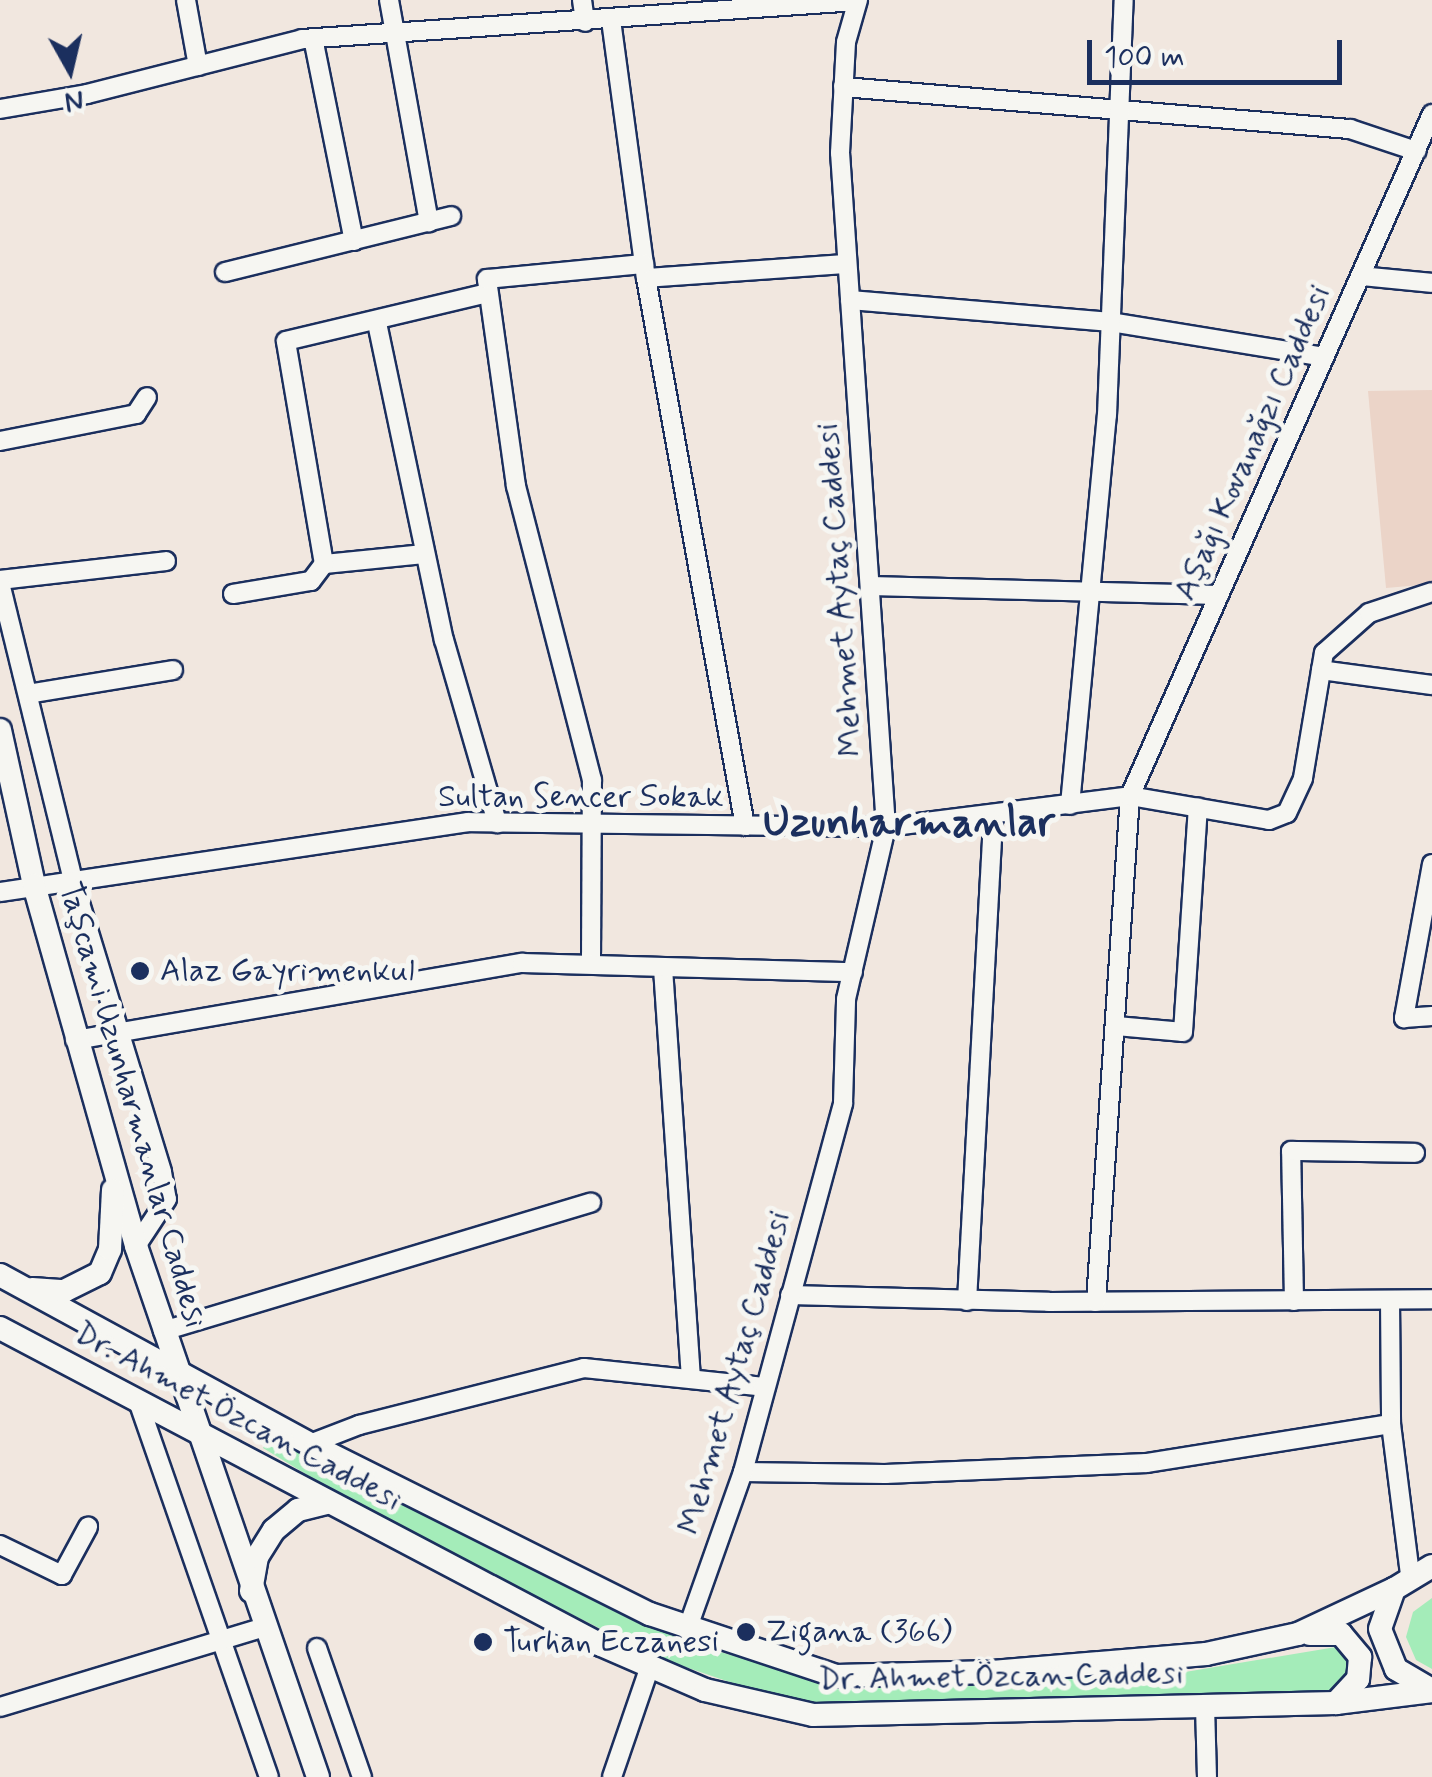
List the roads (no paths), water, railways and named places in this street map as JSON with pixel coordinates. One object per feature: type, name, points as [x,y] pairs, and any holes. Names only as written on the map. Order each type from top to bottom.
[{"type":"main road","name":"Taşcami Uzunharmanlar Caddesi","points":[[0,730],[34,885],[136,1246],[196,1435],[316,1776]]},
{"type":"main road","points":[[23,1288],[64,1291],[100,1274],[110,1249],[114,1171]]},
{"type":"main road","name":"Dr. Ahmet Özcan Caddesi","points":[[0,1275],[310,1444],[687,1630],[836,1676],[992,1672],[1206,1654],[1298,1634],[1419,1572]]},
{"type":"main road","name":"Dr. Ahmet Özcan Caddesi","points":[[0,1328],[327,1503],[705,1690],[813,1715],[1336,1703],[1432,1690]]},
{"type":"main road","points":[[251,1594],[257,1558],[274,1530],[298,1510],[327,1503]]},
{"type":"main road","points":[[1419,1572],[1384,1608],[1384,1651],[1396,1669],[1432,1690]]},
{"type":"main road","points":[[1298,1634],[1341,1634],[1360,1657],[1358,1679],[1336,1703]]},
{"type":"street","points":[[186,0],[198,66]]},
{"type":"street","points":[[390,0],[429,222]]},
{"type":"street","points":[[582,0],[584,22]]},
{"type":"street","points":[[1070,805],[1094,589],[1111,322],[1124,0]]},
{"type":"street","points":[[0,109],[312,38],[857,1]]},
{"type":"street","name":"Mehmet Aytaç Caddesi","points":[[687,1630],[743,1472],[843,1102],[846,999],[886,827],[840,153],[843,87],[857,1]]},
{"type":"street","points":[[612,20],[645,270],[744,826]]},
{"type":"street","points":[[312,38],[354,241]]},
{"type":"street","points":[[843,87],[1350,129],[1416,151]]},
{"type":"street","name":"Aşağı Kovanağzı Caddesi","points":[[1130,796],[1432,114]]},
{"type":"street","points":[[225,272],[451,216]]},
{"type":"street","points":[[591,960],[592,780],[516,486],[487,279],[848,264]]},
{"type":"street","points":[[1361,276],[1432,283]]},
{"type":"street","points":[[324,564],[286,341],[377,324],[412,308],[488,293]]},
{"type":"street","points":[[850,300],[1111,322],[1324,357]]},
{"type":"street","points":[[377,324],[390,361],[424,554],[497,823]]},
{"type":"street","points":[[0,441],[136,414],[148,397]]},
{"type":"street","points":[[234,594],[311,581],[324,564],[424,554]]},
{"type":"street","points":[[136,1246],[167,1199],[72,878],[0,582],[166,561]]},
{"type":"street","points":[[870,586],[1219,595]]},
{"type":"street","points":[[1432,592],[1368,613],[1324,654],[1320,670],[1432,685]]},
{"type":"street","points":[[28,694],[173,670]]},
{"type":"street","name":"Sultan Sencer Sokak","points":[[0,892],[72,878],[497,823],[886,827],[1130,796],[1269,820],[1286,814],[1303,778],[1320,670]]},
{"type":"street","points":[[1096,1302],[1130,796]]},
{"type":"street","points":[[1116,1026],[1184,1032],[1198,808]]},
{"type":"street","points":[[967,1301],[993,816]]},
{"type":"street","points":[[1432,864],[1404,1018],[1432,1016]]},
{"type":"street","points":[[75,1040],[522,963],[591,960],[663,968],[853,972]]},
{"type":"street","points":[[663,968],[691,1375]]},
{"type":"street","points":[[1294,1300],[1291,1151],[1414,1153]]},
{"type":"street","points":[[163,1332],[590,1203]]},
{"type":"street","points":[[790,1295],[967,1301],[1432,1300]]},
{"type":"street","points":[[1390,1300],[1391,1424],[1419,1572]]},
{"type":"street","points":[[310,1444],[358,1425],[584,1368],[691,1375],[764,1387]]},
{"type":"street","points":[[138,1401],[269,1777]]},
{"type":"street","points":[[743,1472],[886,1474],[1147,1463],[1391,1424]]},
{"type":"street","points":[[0,1545],[62,1575],[88,1527]]},
{"type":"street","points":[[0,1707],[262,1628]]},
{"type":"street","points":[[317,1648],[362,1777]]},
{"type":"street","points":[[612,1777],[650,1666]]},
{"type":"street","points":[[1205,1706],[1207,1777]]},
{"type":"place","name":"Alaz Gayrimenkul","points":[[140,971]]},
{"type":"place","name":"Zigana (366)","points":[[746,1632]]},
{"type":"place","name":"Turhan Eczanesi","points":[[483,1642]]},
{"type":"district","name":"Uzunharmanlar","points":[[909,824]]}]
